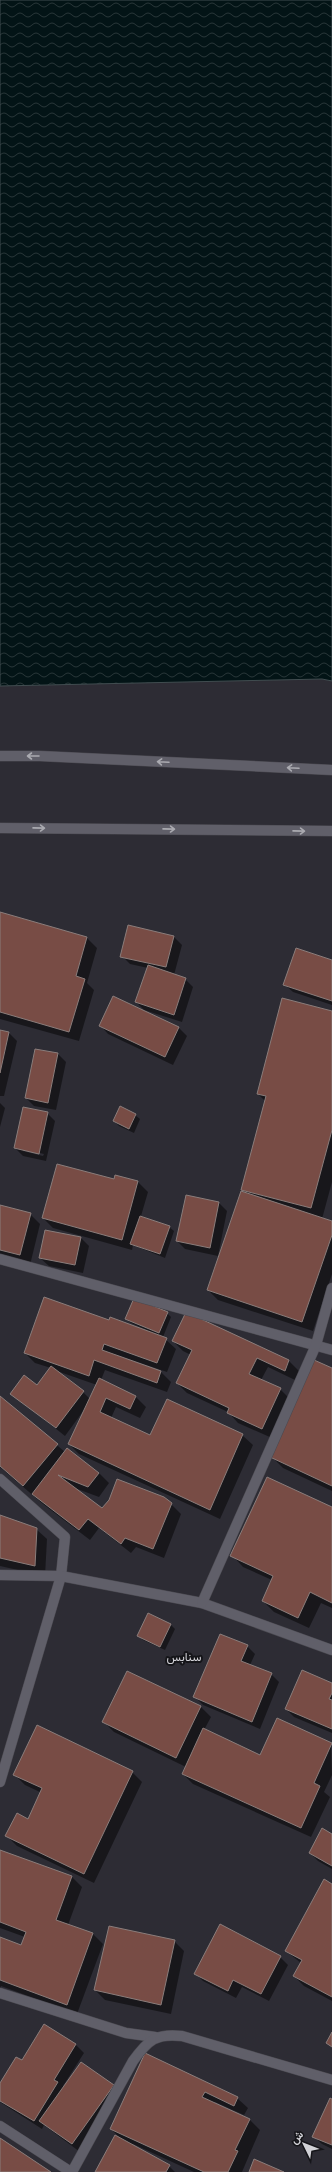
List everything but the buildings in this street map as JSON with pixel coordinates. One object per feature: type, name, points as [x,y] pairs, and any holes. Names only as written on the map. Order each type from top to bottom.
[{"type":"street","points":[[0,756],[40,756],[332,770]]},
{"type":"street","points":[[0,828],[332,831]]},
{"type":"street","points":[[0,1259],[332,1350]]},
{"type":"street","points":[[202,1603],[316,1345],[332,1288]]},
{"type":"street","points":[[0,1479],[65,1537],[61,1576],[0,1782]]},
{"type":"street","points":[[0,1575],[61,1576],[202,1603],[332,1650]]},
{"type":"street","points":[[0,1993],[126,2033],[155,2037],[169,2035],[182,2036],[332,2080]]},
{"type":"street","points":[[0,2126],[72,2172],[133,2061],[144,2046],[155,2037]]},
{"type":"water","points":[[0,0],[332,0],[332,681],[322,679],[0,686]]},
{"type":"district","name":"سنابس","points":[[184,1657]]}]
